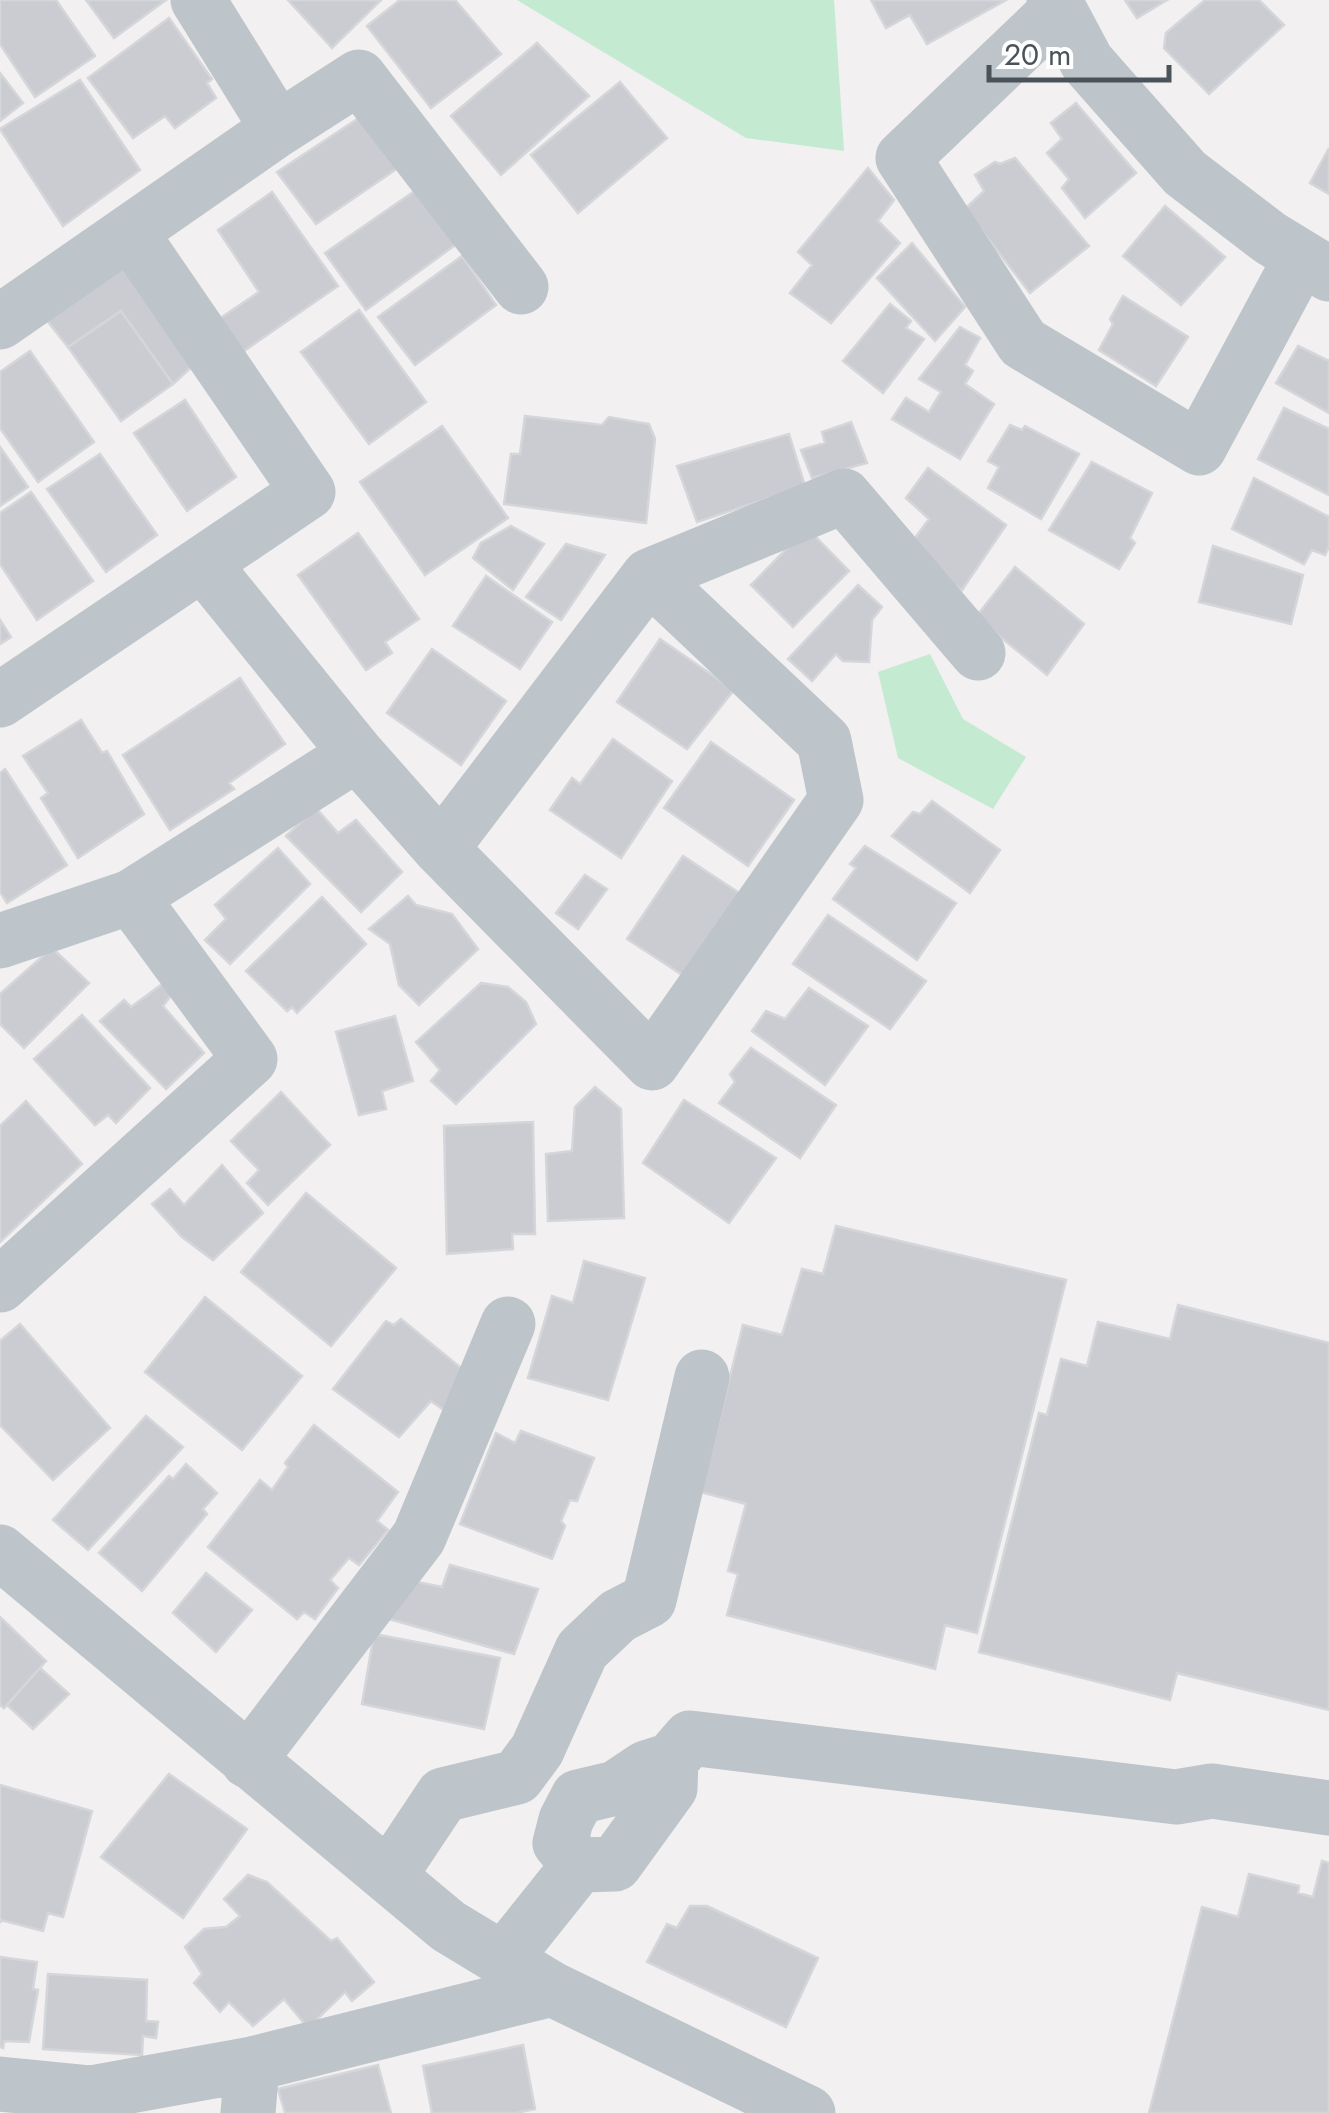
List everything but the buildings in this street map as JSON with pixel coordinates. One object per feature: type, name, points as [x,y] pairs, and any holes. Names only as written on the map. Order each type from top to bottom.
[{"type":"street","points":[[198,0],[278,129]]},
{"type":"street","points":[[1056,4],[1087,62],[1185,173],[1315,266],[1199,448],[1023,343],[903,158],[1056,4]]},
{"type":"street","points":[[0,322],[359,77],[521,287]]},
{"type":"street","points":[[0,700],[308,492],[130,232]]},
{"type":"street","points":[[440,849],[648,576],[844,496],[978,653]]},
{"type":"street","points":[[204,565],[440,849],[652,1063],[836,800],[824,741],[648,576]]},
{"type":"street","points":[[0,942],[131,896],[358,754]]},
{"type":"street","points":[[0,1286],[250,1059],[131,896]]},
{"type":"street","points":[[248,1761],[419,1537],[508,1324]]},
{"type":"street","points":[[389,1876],[444,1795],[518,1776],[537,1750],[582,1650],[618,1616],[649,1600],[702,1376]]},
{"type":"street","points":[[0,1552],[448,1926],[552,1989],[808,2113]]},
{"type":"street","points":[[504,1960],[579,1865],[615,1864],[670,1788],[671,1760],[690,1738],[1176,1797],[1212,1792],[1329,1808]]},
{"type":"street","points":[[0,2084],[91,2093],[250,2089],[552,1989]]},
{"type":"green space","points":[[517,0],[834,0],[844,151],[746,138]]},
{"type":"green space","points":[[930,654],[963,719],[1026,757],[993,809],[898,758],[878,672]]}]
